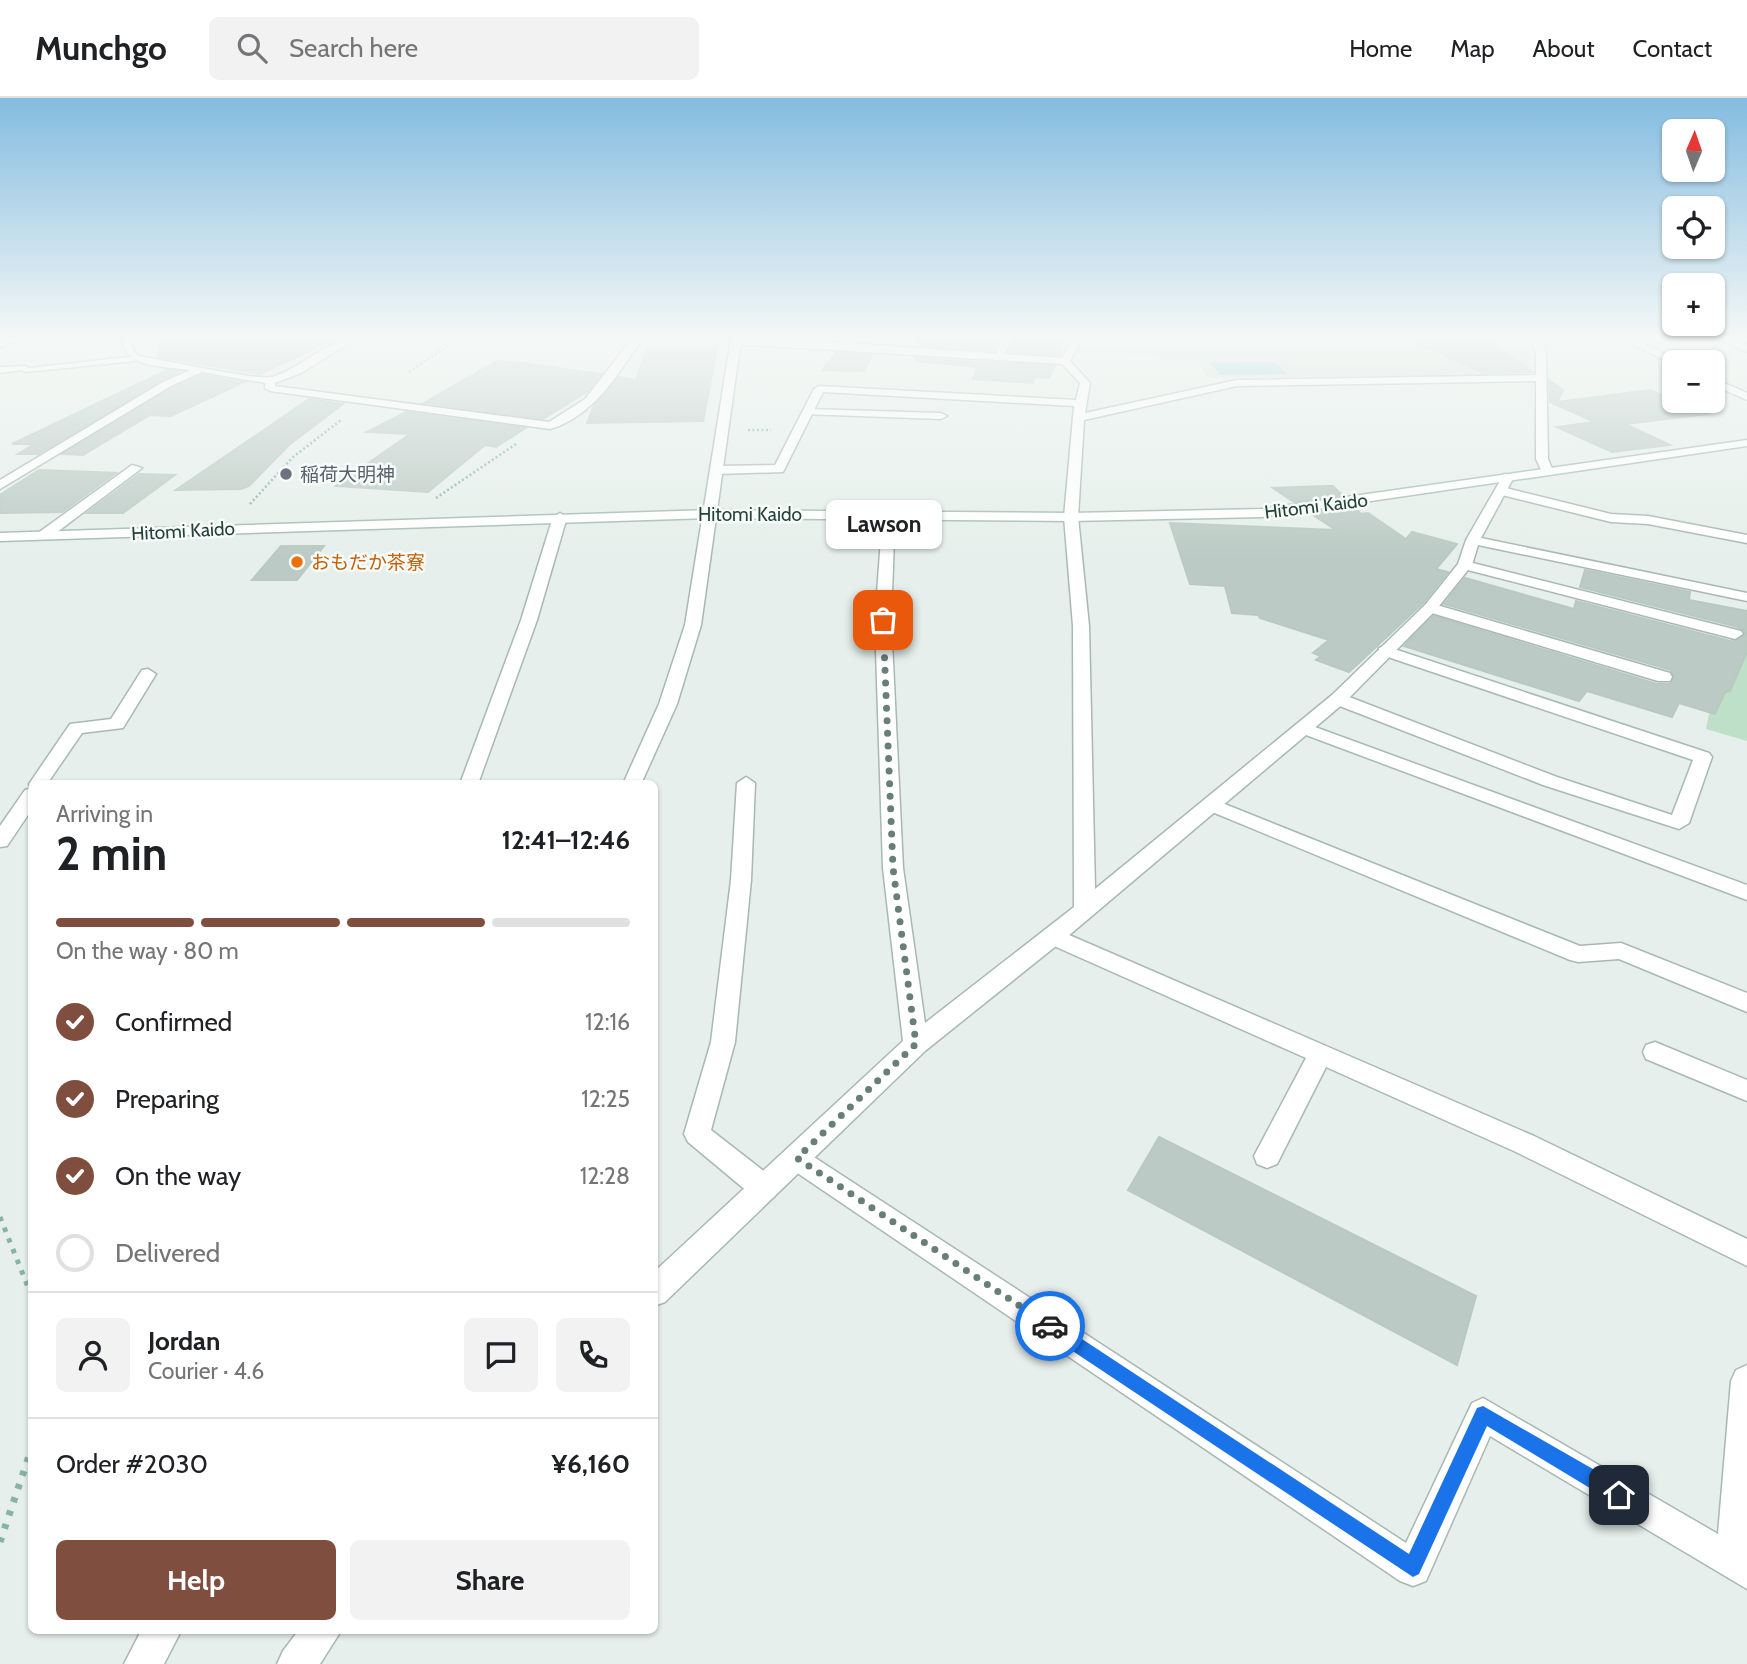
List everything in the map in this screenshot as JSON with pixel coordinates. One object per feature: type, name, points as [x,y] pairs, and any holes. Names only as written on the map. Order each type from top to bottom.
[{"type":"street","points":[[0,485],[121,412]]},
{"type":"street","points":[[450,412],[550,426],[568,420],[577,412]]},
{"type":"street","points":[[634,780],[668,704],[683,661],[701,584],[726,412]]},
{"type":"street","points":[[718,470],[779,469],[807,412]]},
{"type":"street","points":[[810,412],[941,416]]},
{"type":"street","points":[[1080,412],[1071,517],[1081,626],[1085,908]]},
{"type":"street","points":[[1541,412],[1542,459],[1547,471]]},
{"type":"street","name":"Hitomi Kaido","points":[[0,537],[710,514],[1071,517],[1262,513],[1505,484],[1547,471],[1747,443]]},
{"type":"street","points":[[43,536],[136,468]]},
{"type":"street","points":[[658,1288],[916,1044],[1054,936],[1338,699],[1430,608],[1465,565],[1473,540],[1505,484],[1611,518],[1648,520],[1747,539]]},
{"type":"street","points":[[888,514],[883,620],[893,868],[916,1044]]},
{"type":"street","points":[[470,780],[529,620],[560,517]]},
{"type":"street","points":[[1473,540],[1747,597]]},
{"type":"street","points":[[1465,565],[1735,634]]},
{"type":"street","points":[[1430,608],[1664,677]]},
{"type":"street","points":[[1338,699],[1632,810],[1679,823],[1703,757],[1385,651]]},
{"type":"street","points":[[41,780],[76,728],[117,724],[148,674]]},
{"type":"street","points":[[1304,728],[1747,893]]},
{"type":"street","points":[[746,783],[741,880],[723,1042],[696,1135],[764,1188]]},
{"type":"street","points":[[0,841],[28,800]]},
{"type":"street","points":[[1212,805],[1578,954],[1620,951],[1747,1003]]},
{"type":"street","points":[[1054,936],[1525,1144],[1747,1253]]},
{"type":"street","points":[[1655,1052],[1747,1091]]},
{"type":"street","points":[[1267,1156],[1321,1054]]},
{"type":"street","points":[[797,1158],[1413,1567],[1483,1414],[1740,1567],[1747,1381]]},
{"type":"street","points":[[143,1664],[160,1634]]},
{"type":"street","points":[[296,1664],[320,1634]]},
{"type":"path","points":[[229,529],[292,458],[354,412]]},
{"type":"path","points":[[405,522],[504,450],[550,426]]},
{"type":"path","points":[[723,430],[797,430]]},
{"type":"path","points":[[0,1217],[28,1287]]},
{"type":"path","points":[[0,1542],[28,1459]]},
{"type":"green space","points":[[1739,627],[1747,628],[1747,741],[1706,729],[1713,694],[1735,631]]},
{"type":"building","points":[[79,412],[110,412],[38,454],[18,454],[34,444],[12,444]]},
{"type":"building","points":[[132,412],[179,412],[171,416],[150,415],[83,455],[62,454]]},
{"type":"building","points":[[290,412],[332,412],[289,445],[249,486],[241,489],[176,490]]},
{"type":"building","points":[[406,412],[526,428],[496,447],[485,445],[428,492],[336,486],[410,434],[367,432]]},
{"type":"building","points":[[492,412],[554,412],[543,419]]},
{"type":"building","points":[[591,412],[705,412],[703,421],[587,423]]},
{"type":"building","points":[[1573,412],[1708,414],[1625,424],[1670,445],[1612,452],[1557,427],[1595,422]]},
{"type":"building","points":[[39,470],[116,473],[62,512],[0,513],[0,495]]},
{"type":"building","points":[[139,474],[175,475],[123,513],[87,513]]},
{"type":"building","points":[[1333,486],[1342,495],[1294,502],[1273,488]]},
{"type":"building","points":[[1353,506],[1361,514],[1368,513],[1406,539],[1412,532],[1457,544],[1436,569],[1448,572],[1423,603],[1349,672],[1316,660],[1321,656],[1313,653],[1329,640],[1260,618],[1258,615],[1232,613],[1225,586],[1190,584],[1170,523],[1336,530],[1310,513]]},
{"type":"building","points":[[281,546],[324,546],[297,580],[252,580]]},
{"type":"building","points":[[1585,570],[1690,592],[1689,600],[1747,611],[1747,652],[1730,691],[1725,692],[1715,714],[1679,703],[1672,717],[1587,691],[1579,701],[1404,646],[1433,616],[1657,684],[1670,684],[1674,678],[1671,670],[1444,604],[1465,578],[1574,609],[1576,601],[1734,642],[1746,635],[1742,628],[1580,587]]},
{"type":"building","points":[[1159,1137],[1476,1296],[1457,1365],[1128,1190]]},
{"type":"way so far","points":[[883,620],[893,868],[916,1044],[797,1158],[1050,1326]]},
{"type":"place","name":"稲荷大明神","points":[[286,474]]},
{"type":"place","name":"おもだか茶寮","points":[[297,562]]},
{"type":"place","name":"Lawson","points":[[883,620]]},
{"type":"route","points":[[1050,1326],[1413,1567],[1483,1414],[1619,1495]]}]
